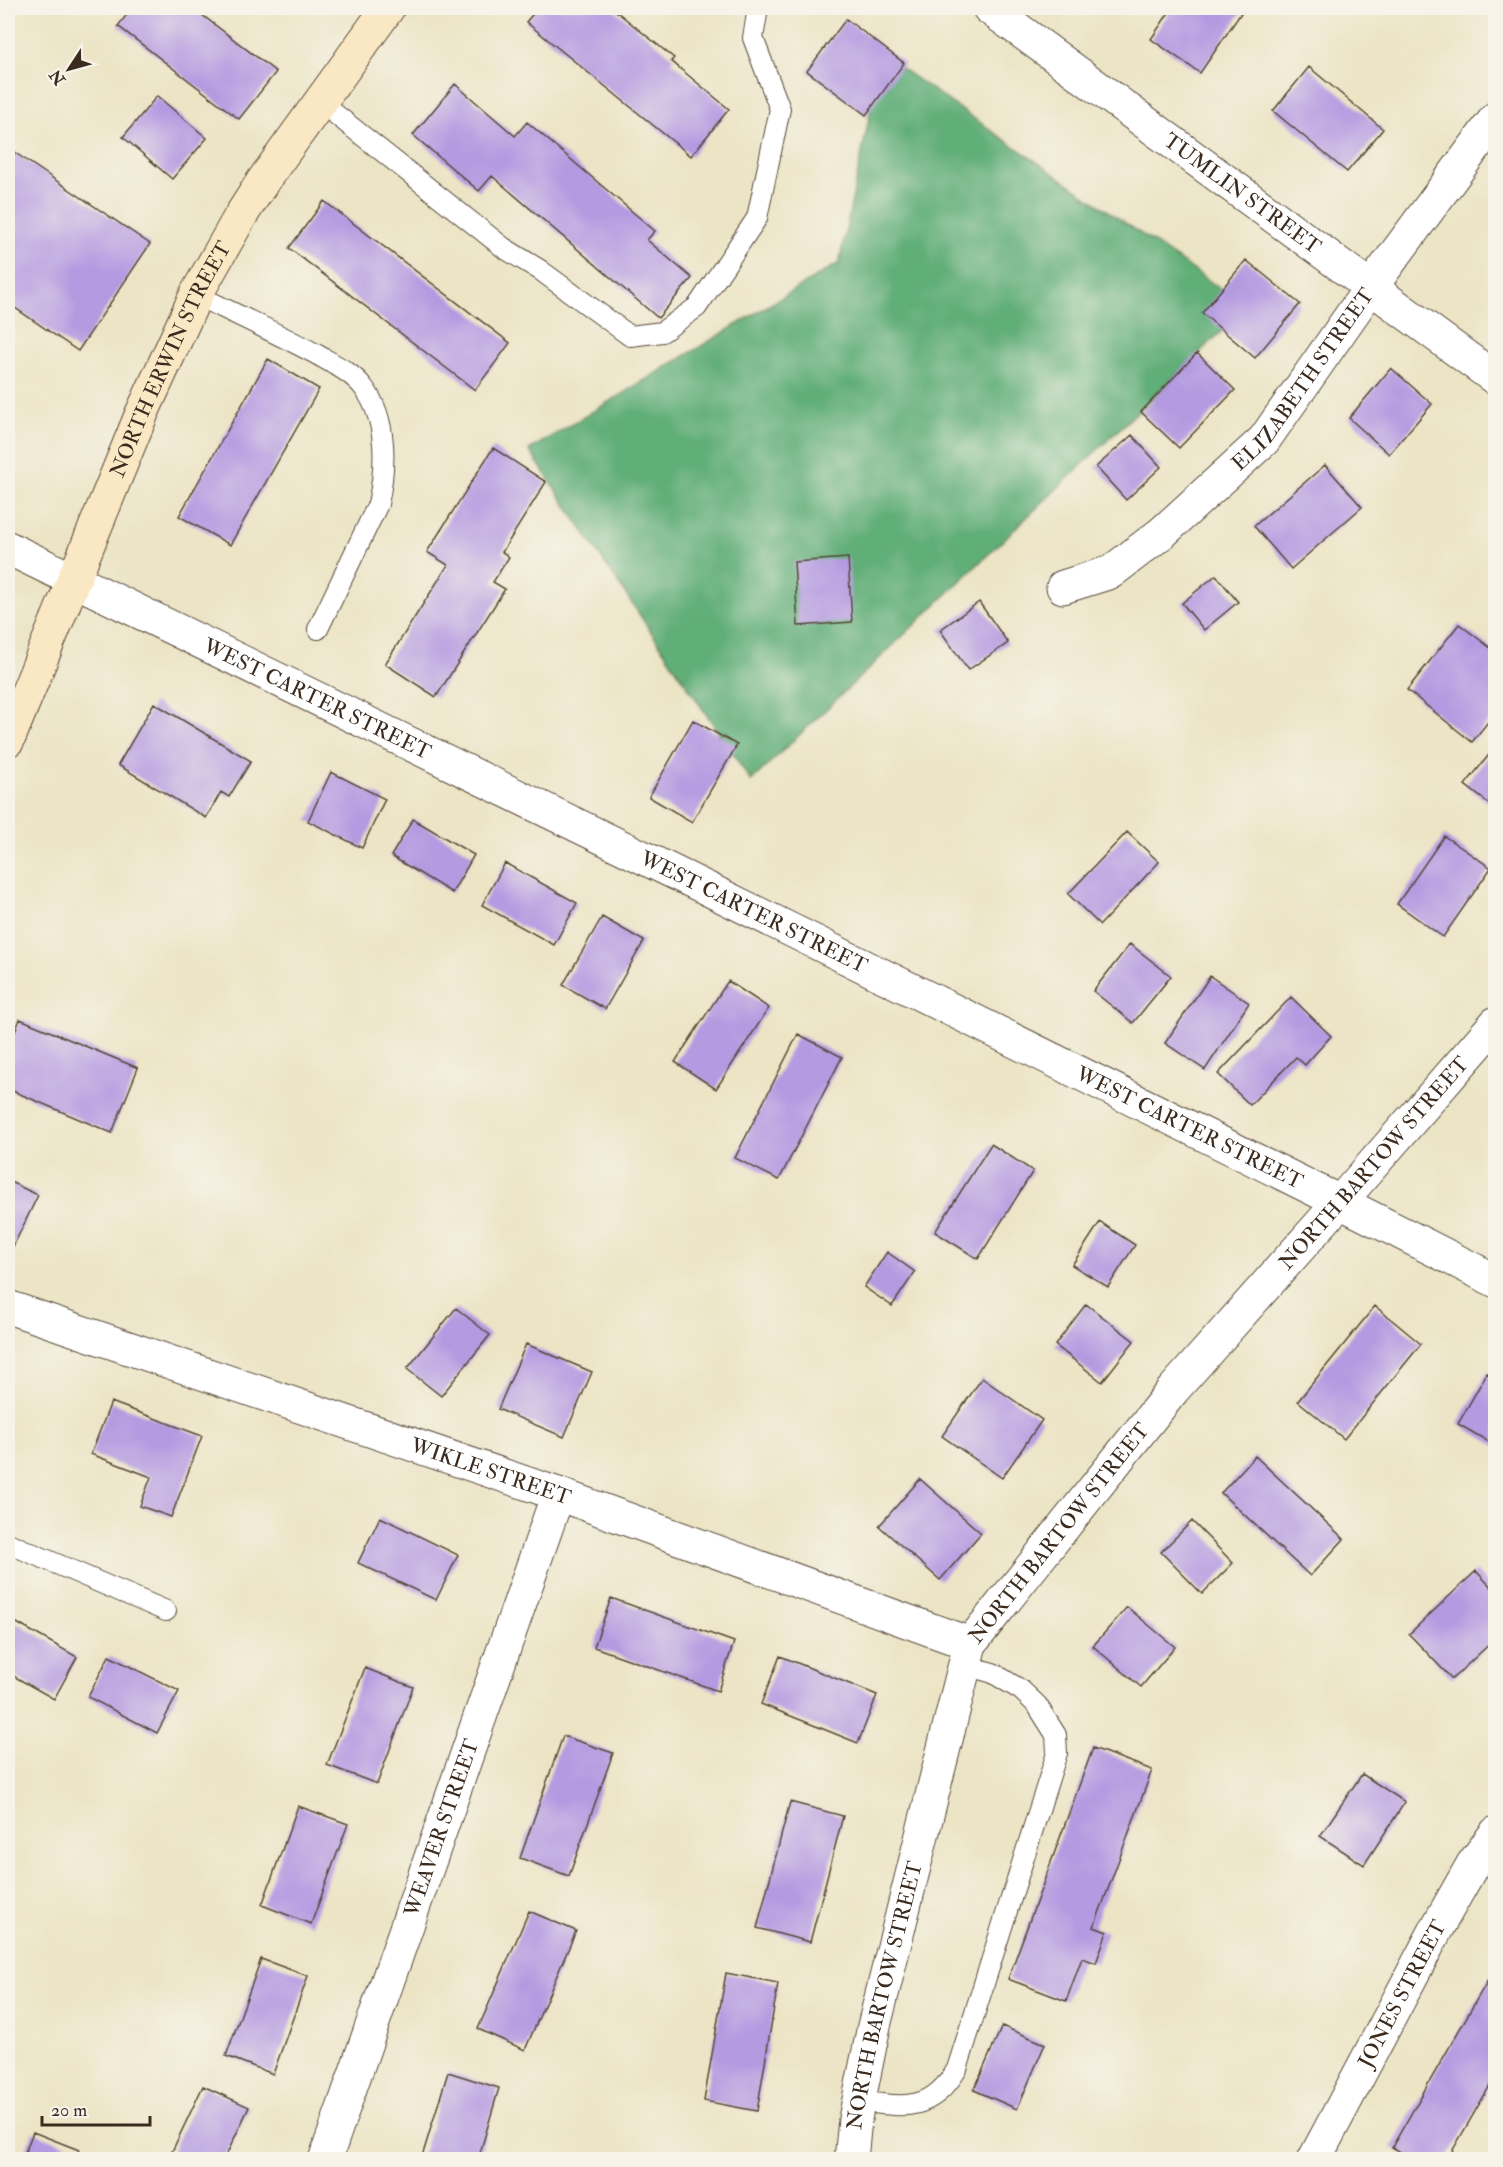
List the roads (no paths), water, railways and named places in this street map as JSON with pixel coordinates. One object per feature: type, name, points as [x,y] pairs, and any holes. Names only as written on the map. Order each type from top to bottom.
[{"type":"street","name":"NORTH ERWIN STREET","points":[[8,740],[147,403],[196,295],[240,217],[388,8]]},
{"type":"street","name":"TUMLIN STREET","points":[[989,8],[1496,380]]},
{"type":"street","name":"ELIZABETH STREET","points":[[1063,587],[1111,572],[1163,532],[1264,440],[1371,287],[1496,118]]},
{"type":"street","name":"WEST CARTER STREET","points":[[8,548],[73,582],[708,889],[1496,1281]]},
{"type":"street","name":"NORTH BARTOW STREET","points":[[851,2160],[858,2101],[874,2026],[968,1654],[1173,1390],[1496,1023]]},
{"type":"street","name":"WIKLE STREET","points":[[8,1307],[558,1494],[968,1654]]},
{"type":"street","name":"WEAVER STREET","points":[[325,2160],[558,1494]]},
{"type":"street","name":"JONES STREET","points":[[1314,2160],[1438,1924],[1473,1864],[1496,1833]]},
{"type":"lane","points":[[320,102],[504,248],[540,270],[630,336],[662,332],[697,307],[757,218],[780,109],[753,38],[758,8]]},
{"type":"lane","points":[[196,295],[272,330],[353,375],[366,390],[377,413],[383,444],[382,482],[378,504],[318,629]]},
{"type":"lane","points":[[8,1543],[166,1611]]},
{"type":"lane","points":[[858,2101],[896,2106],[913,2105],[934,2097],[947,2086],[957,2069],[1057,1753],[1056,1735],[1037,1705],[1021,1690],[968,1654]]}]
